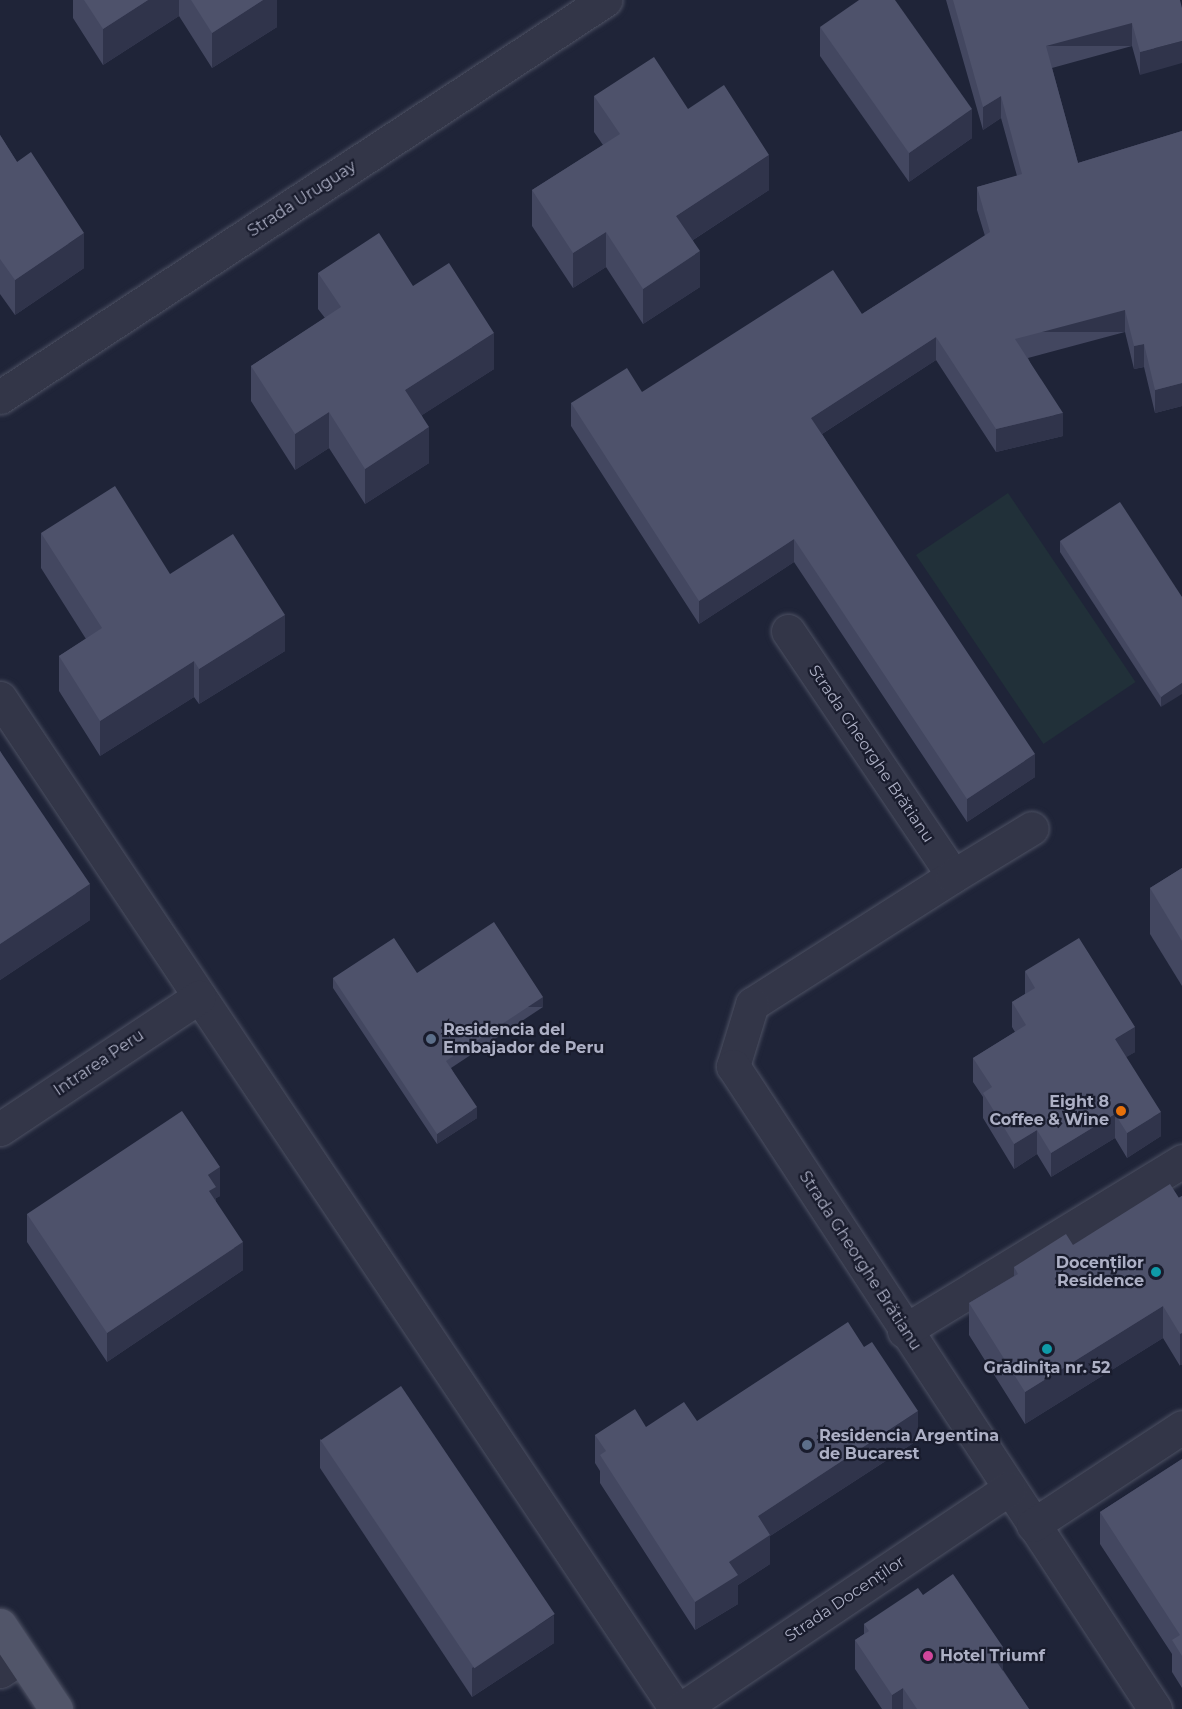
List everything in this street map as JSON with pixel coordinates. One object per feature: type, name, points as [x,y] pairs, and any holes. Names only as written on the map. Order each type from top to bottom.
[{"type":"main road","points":[[0,1625],[11,1664],[56,1709]]},
{"type":"street","name":"Strada Uruguay","points":[[0,397],[605,0]]},
{"type":"street","name":"Strada Gheorghe Brătianu","points":[[788,631],[953,876]]},
{"type":"street","points":[[0,698],[676,1709]]},
{"type":"street","name":"Strada Gheorghe Brătianu","points":[[1032,828],[752,1004],[733,1066],[904,1331],[1155,1709]]},
{"type":"street","name":"Intrarea Peru","points":[[0,1129],[199,997]]},
{"type":"street","points":[[904,1331],[1182,1161]]},
{"type":"street","points":[[1033,1525],[1182,1428]]},
{"type":"street","name":"Strada Docenților","points":[[681,1709],[1010,1489]]},
{"type":"shaded area","points":[[1008,493],[1135,682],[1043,744],[916,555]]},
{"type":"building","points":[[84,0],[148,0],[103,29]]},
{"type":"building","points":[[191,0],[263,0],[212,33]]},
{"type":"building","points":[[859,0],[895,0],[972,109],[909,153],[820,27]]},
{"type":"building","points":[[953,0],[1180,0],[1182,8],[1182,41],[1140,52],[1132,23],[1046,46],[1078,163],[1182,131],[1182,383],[1155,390],[1144,344],[1134,346],[1125,310],[1015,339],[1063,413],[996,429],[936,337],[811,418],[1035,754],[967,799],[794,539],[699,601],[571,403],[627,368],[642,392],[833,270],[862,314],[990,232],[977,187],[1022,174],[1001,96],[983,107]]},
{"type":"building","points":[[654,57],[688,109],[724,85],[769,155],[676,216],[700,251],[643,289],[606,232],[573,253],[532,190],[620,134],[594,96]]},
{"type":"building","points":[[0,135],[17,162],[31,152],[84,233],[15,280],[0,259]]},
{"type":"building","points":[[379,233],[413,286],[449,263],[494,333],[405,390],[429,427],[365,469],[329,412],[295,434],[251,366],[341,307],[318,273]]},
{"type":"building","points":[[115,486],[170,574],[233,534],[285,615],[199,669],[194,661],[100,721],[59,656],[102,628],[41,533]]},
{"type":"building","points":[[1120,502],[1182,597],[1182,683],[1161,697],[1060,541]]},
{"type":"building","points":[[0,751],[90,884],[0,944]]},
{"type":"building","points":[[1182,868],[1182,941],[1150,888]]},
{"type":"building","name":"Residencia del Embajador de Peru","points":[[494,922],[543,997],[446,1061],[477,1107],[437,1134],[333,978],[394,938],[417,973]]},
{"type":"building","points":[[1079,938],[1135,1027],[1115,1039],[1161,1112],[1127,1133],[1115,1114],[1051,1153],[1037,1130],[1014,1144],[983,1093],[992,1087],[973,1058],[1026,1025],[1012,1002],[1035,988],[1025,971]]},
{"type":"building","points":[[182,1111],[220,1167],[208,1175],[216,1187],[209,1191],[243,1242],[107,1333],[27,1214]]},
{"type":"building","points":[[1170,1184],[1179,1198],[1182,1196],[1182,1333],[1180,1334],[1163,1306],[1025,1392],[969,1303],[1018,1274],[1014,1267],[1066,1234],[1073,1245]]},
{"type":"building","points":[[848,1322],[864,1347],[872,1342],[918,1411],[758,1516],[770,1535],[729,1562],[738,1575],[695,1602],[600,1455],[606,1451],[595,1435],[635,1409],[646,1427],[684,1402],[697,1421]]},
{"type":"building","points":[[401,1386],[555,1614],[474,1668],[321,1440]]},
{"type":"building","points":[[1182,1459],[1182,1656],[1172,1640],[1180,1635],[1100,1512]]},
{"type":"building","name":"Hotel Triumf","points":[[953,1574],[1003,1647],[992,1655],[1029,1709],[917,1709],[903,1688],[892,1695],[855,1640],[869,1631],[864,1624],[918,1588],[923,1595]]},
{"type":"place","name":"Residencia del Embajador de Peru","points":[[431,1039]]},
{"type":"place","name":"Eight 8 Coffee & Wine","points":[[1121,1111]]},
{"type":"place","name":"Docenților Residence","points":[[1156,1272]]},
{"type":"place","name":"Grădinița nr. 52","points":[[1047,1349]]},
{"type":"place","name":"Residencia Argentina de Bucarest","points":[[807,1445]]},
{"type":"place","name":"Hotel Triumf","points":[[928,1656]]}]
